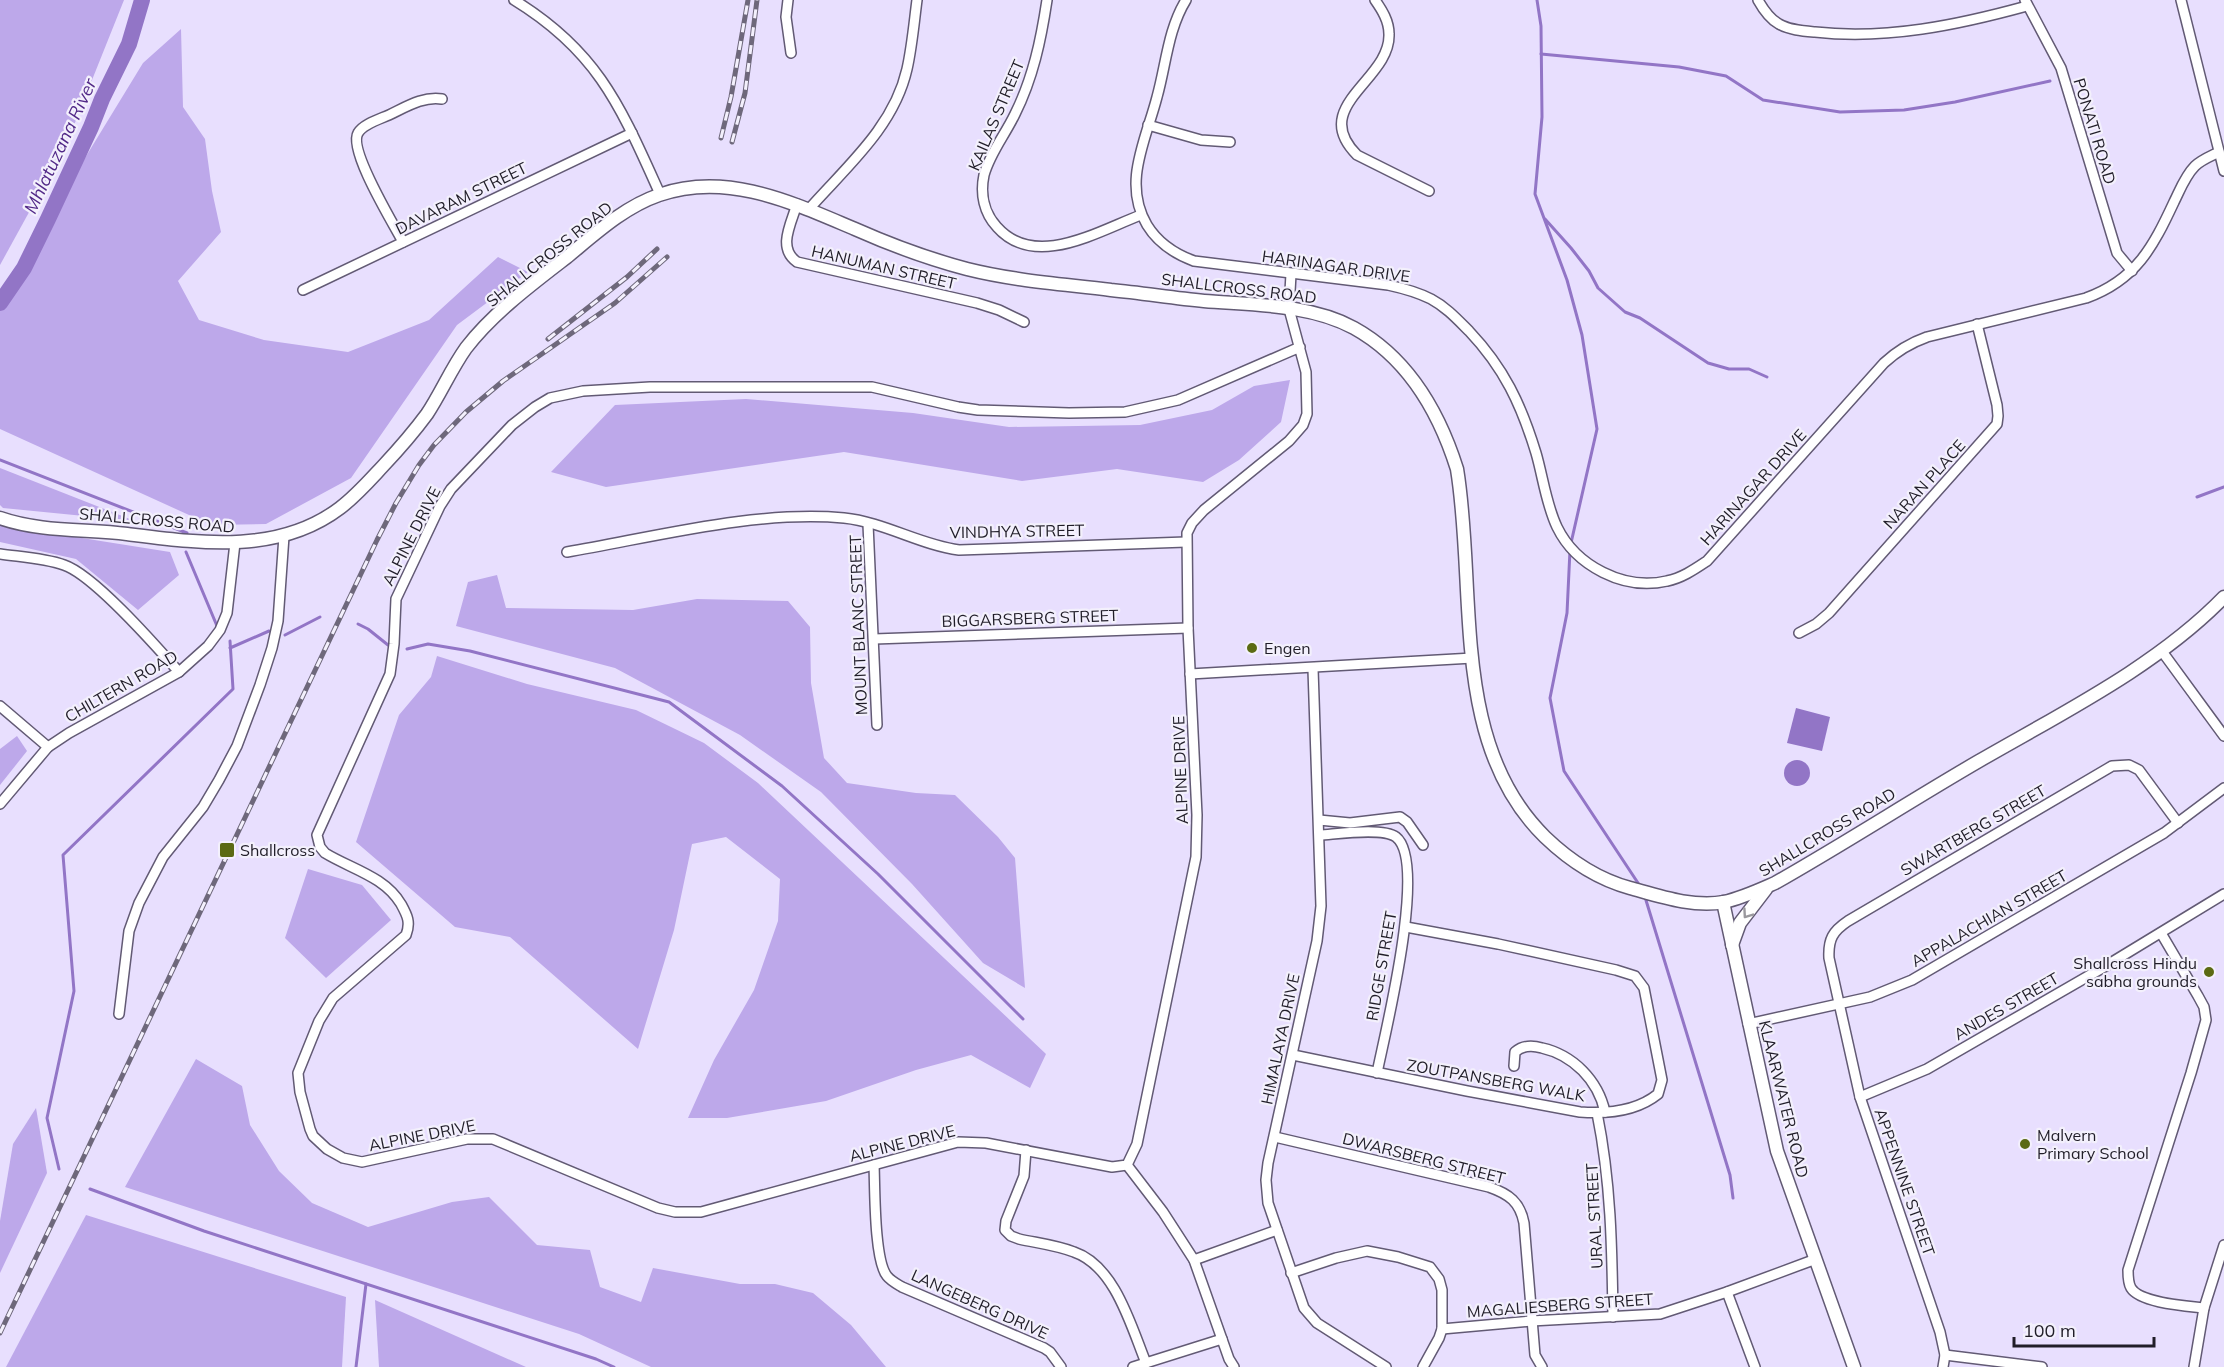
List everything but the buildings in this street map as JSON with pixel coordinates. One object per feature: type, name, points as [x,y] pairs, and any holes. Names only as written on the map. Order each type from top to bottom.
[{"type":"street","points":[[514,0],[539,16],[581,54],[605,84],[632,133],[660,194]]},
{"type":"street","points":[[788,0],[786,17],[791,53]]},
{"type":"street","points":[[809,209],[854,162],[891,110],[907,70],[917,0]]},
{"type":"street","name":"KAILAS STREET","points":[[1047,0],[1037,57],[1029,80],[1015,114],[991,156],[984,176],[982,193],[988,215],[1008,237],[1031,247],[1042,248],[1067,243],[1141,215]]},
{"type":"street","name":"HARINAGAR DRIVE","points":[[1186,0],[1170,41],[1135,175],[1135,191],[1141,215],[1160,242],[1183,257],[1207,263],[1362,281],[1403,289],[1431,299],[1455,317],[1491,355],[1508,382],[1529,433],[1552,514],[1562,536],[1582,559],[1597,570],[1635,583],[1669,581],[1707,561],[1897,351],[1927,337],[2086,298],[2104,292],[2118,283],[2150,250],[2193,168],[2219,152]]},
{"type":"street","points":[[1375,0],[1388,25],[1389,42],[1380,63],[1343,111],[1342,128],[1350,148],[1358,155],[1429,191]]},
{"type":"street","points":[[1758,0],[1780,25],[1796,30],[1841,35],[1934,27],[1988,17],[2026,3]]},
{"type":"street","points":[[2181,0],[2224,171]]},
{"type":"street","name":"PONATI ROAD","points":[[2026,3],[2061,68],[2116,253],[2132,271]]},
{"type":"street","points":[[403,242],[361,162],[355,143],[356,135],[364,127],[408,106],[432,98],[442,99]]},
{"type":"street","points":[[1148,125],[1201,140],[1230,142]]},
{"type":"street","name":"DAVARAM STREET","points":[[303,290],[632,133]]},
{"type":"street","name":"SHALLCROSS ROAD","points":[[0,518],[34,527],[124,534],[164,540],[235,543],[264,541],[284,536],[323,520],[358,493],[404,444],[427,414],[455,365],[486,326],[559,263],[614,220],[660,194],[702,186],[728,186],[797,204],[860,232],[966,269],[1048,284],[1322,314],[1358,330],[1402,366],[1420,387],[1435,412],[1452,452],[1460,485],[1479,707],[1493,758],[1520,808],[1538,830],[1568,857],[1596,876],[1618,885],[1678,900],[1702,903],[1723,902],[1769,886],[2081,702],[2161,650],[2206,616],[2224,597]]},
{"type":"street","name":"HANUMAN STREET","points":[[797,204],[786,245],[790,257],[797,262],[977,303],[999,309],[1024,322]]},
{"type":"street","name":"ALPINE DRIVE","points":[[1291,274],[1288,309],[1300,347],[1306,372],[1307,414],[1303,425],[1289,441],[1191,523],[1186,542],[1197,815],[1196,857],[1137,1144],[1127,1165],[1112,1167],[986,1143],[958,1142],[701,1212],[687,1213],[658,1208],[493,1139],[467,1139],[362,1162],[343,1158],[327,1149],[313,1136],[300,1092],[298,1073],[319,1020],[339,992],[406,935],[409,922],[392,890],[376,879],[325,853],[320,847],[317,835],[390,674],[396,599],[440,506],[450,489],[521,417],[550,398],[567,393],[650,387],[872,387],[978,410],[1125,412],[1178,400],[1300,347]]},
{"type":"street","name":"NARAN PLACE","points":[[1799,633],[1816,624],[1829,613],[1996,424],[1998,417],[1996,405],[1977,324]]},
{"type":"street","name":"VINDHYA STREET","points":[[567,552],[764,518],[844,518],[959,550],[1186,542]]},
{"type":"street","name":"MOUNT BLANC STREET","points":[[868,524],[877,725]]},
{"type":"street","points":[[119,1014],[129,932],[139,903],[164,857],[204,807],[237,746],[254,705],[278,621],[284,536]]},
{"type":"street","name":"CHILTERN ROAD","points":[[0,804],[48,747],[69,732],[179,672],[208,646],[220,630],[230,596],[235,543]]},
{"type":"street","points":[[0,554],[72,568],[112,602],[179,672]]},
{"type":"street","name":"BIGGARSBERG STREET","points":[[874,639],[1188,628]]},
{"type":"street","points":[[2161,650],[2224,736]]},
{"type":"street","points":[[1190,674],[1313,669],[1473,658]]},
{"type":"street","name":"HIMALAYA DRIVE","points":[[1313,669],[1320,835],[1319,923],[1266,1186],[1291,1273],[1310,1317],[1386,1367]]},
{"type":"street","points":[[0,706],[48,747]]},
{"type":"street","name":"SWARTBERG STREET","points":[[1839,1004],[1828,947],[1836,929],[2101,772],[2121,764],[2139,770],[2178,823]]},
{"type":"street","name":"APPALACHIAN STREET","points":[[1748,1024],[1877,994],[1912,980],[2178,823],[2224,788]]},
{"type":"street","points":[[1319,820],[1350,823],[1400,817],[1407,822],[1423,845]]},
{"type":"street","name":"RIDGE STREET","points":[[1320,835],[1381,832],[1391,834],[1401,841],[1407,856],[1406,927],[1377,1073]]},
{"type":"street","points":[[1732,946],[1743,918],[1769,886]]},
{"type":"street","name":"ANDES STREET","points":[[1860,1097],[1927,1069],[2224,894]]},
{"type":"street","name":"KLAARWATER ROAD","points":[[1723,902],[1777,1151],[1854,1367]]},
{"type":"street","name":"ZOUTPANSBERG WALK","points":[[1293,1055],[1559,1109],[1601,1113],[1644,1103],[1658,1094],[1661,1088],[1658,1053],[1644,988],[1635,976],[1498,944],[1406,927]]},
{"type":"street","points":[[2161,933],[2204,1007],[2206,1020],[2128,1270],[2128,1280],[2136,1294],[2146,1298],[2204,1308]]},
{"type":"street","name":"APPENNINE STREET","points":[[1839,1004],[1860,1097],[1936,1321],[1945,1354],[1943,1367]]},
{"type":"street","name":"URAL STREET","points":[[1514,1066],[1515,1052],[1526,1046],[1561,1054],[1575,1063],[1602,1099],[1601,1113],[1609,1190],[1613,1317]]},
{"type":"street","name":"DWARSBERG STREET","points":[[1275,1137],[1489,1187],[1510,1196],[1519,1206],[1524,1223],[1535,1355],[1542,1367]]},
{"type":"street","points":[[1026,1150],[1024,1176],[1006,1221],[1005,1230],[1011,1236],[1075,1252],[1104,1274],[1116,1290],[1146,1363]]},
{"type":"street","name":"LANGEBERG DRIVE","points":[[874,1165],[879,1245],[881,1261],[887,1276],[902,1287],[1044,1348],[1050,1352],[1061,1367]]},
{"type":"street","points":[[1127,1165],[1163,1212],[1194,1260],[1234,1367]]},
{"type":"street","points":[[1194,1260],[1277,1230]]},
{"type":"street","points":[[2194,1367],[2204,1308],[2224,1245]]},
{"type":"street","points":[[1291,1273],[1367,1251],[1424,1264],[1435,1272],[1442,1290],[1442,1329],[1440,1338],[1423,1367]]},
{"type":"street","name":"MAGALIESBERG STREET","points":[[1442,1329],[1531,1321],[1660,1314],[1816,1259]]},
{"type":"street","points":[[1727,1292],[1755,1367]]},
{"type":"street","points":[[1133,1367],[1222,1339]]},
{"type":"street","points":[[1945,1354],[2042,1367]]},
{"type":"shaded area","points":[[0,0],[124,0],[66,145],[0,265]]},
{"type":"shaded area","points":[[181,29],[183,107],[205,139],[212,191],[221,232],[178,281],[199,320],[264,340],[348,352],[429,320],[498,257],[528,272],[457,325],[351,478],[266,524],[211,525],[0,429],[0,297],[143,63]]},
{"type":"shaded area","points":[[1290,380],[1281,422],[1239,460],[1203,482],[1117,469],[1022,481],[844,452],[606,487],[551,472],[615,405],[746,399],[913,413],[1009,427],[1140,425],[1212,410],[1254,386]]},
{"type":"shaded area","points":[[0,468],[135,521],[3,508],[0,505]]},
{"type":"shaded area","points":[[0,525],[170,552],[179,575],[138,610],[76,559],[0,542]]},
{"type":"shaded area","points":[[497,575],[506,608],[633,610],[697,599],[788,601],[810,627],[811,683],[824,758],[847,783],[916,793],[955,795],[998,837],[1015,858],[1025,988],[983,963],[912,884],[821,792],[740,735],[615,668],[456,626],[468,582]]},
{"type":"shaded area","points":[[437,656],[527,684],[636,710],[704,743],[758,783],[1046,1054],[1030,1088],[971,1055],[916,1070],[826,1101],[727,1118],[688,1118],[714,1060],[754,990],[778,921],[780,879],[726,837],[692,844],[674,930],[638,1049],[510,937],[455,927],[356,842],[399,715],[431,677]]},
{"type":"shaded area","points":[[1796,708],[1830,717],[1822,751],[1787,743]]},
{"type":"shaded area","points":[[17,736],[27,751],[0,785],[0,749]]},
{"type":"shaded area","points":[[1797,760],[1806,764],[1810,773],[1806,782],[1797,786],[1788,782],[1784,773],[1788,764]]},
{"type":"shaded area","points":[[308,869],[362,885],[391,920],[326,978],[285,938]]},
{"type":"shaded area","points":[[196,1059],[242,1086],[250,1125],[279,1171],[312,1203],[368,1227],[452,1202],[489,1197],[537,1245],[590,1250],[600,1287],[641,1302],[653,1268],[740,1284],[775,1284],[813,1293],[851,1325],[886,1367],[651,1367],[579,1334],[125,1187]]},
{"type":"shaded area","points":[[36,1108],[47,1173],[0,1273],[0,1221],[13,1144]]},
{"type":"shaded area","points":[[86,1215],[346,1297],[342,1367],[6,1367]]},
{"type":"shaded area","points":[[375,1300],[526,1367],[379,1367]]},
{"type":"waterway","name":"Mhlatuzana River","points":[[0,303],[24,268],[48,219],[129,44],[142,0]]},
{"type":"waterway","points":[[1537,0],[1541,26],[1542,117],[1535,194],[1567,280],[1582,335],[1597,429],[1571,543]]},
{"type":"waterway","points":[[1541,54],[1679,67],[1726,76],[1763,100],[1840,112],[1904,110],[1955,102],[2050,81]]},
{"type":"waterway","points":[[1545,219],[1589,271],[1598,288],[1625,312],[1640,318],[1708,363],[1729,369],[1749,369],[1767,377]]},
{"type":"waterway","points":[[0,460],[187,533]]},
{"type":"waterway","points":[[2197,497],[2224,487]]},
{"type":"waterway","points":[[1570,550],[1567,613],[1550,698],[1564,771],[1640,886]]},
{"type":"waterway","points":[[186,552],[217,626]]},
{"type":"waterway","points":[[285,635],[320,617]]},
{"type":"waterway","points":[[358,624],[388,645]]},
{"type":"waterway","points":[[230,648],[269,631]]},
{"type":"waterway","points":[[59,1169],[47,1118],[74,991],[63,855],[233,689],[230,641]]},
{"type":"waterway","points":[[407,649],[428,644],[470,651],[669,702],[782,786],[878,874],[1023,1019]]},
{"type":"waterway","points":[[1645,897],[1730,1175],[1733,1198]]},
{"type":"waterway","points":[[90,1189],[204,1231],[596,1359],[614,1367]]},
{"type":"waterway","points":[[356,1367],[366,1284]]},
{"type":"railway","points":[[721,138],[731,97],[748,0]]},
{"type":"railway","points":[[732,142],[745,93],[757,0]]},
{"type":"railway","points":[[548,339],[627,277],[657,249]]},
{"type":"railway","points":[[0,1333],[377,540],[419,465],[434,445],[466,412],[503,381],[615,303],[667,257]]},
{"type":"place","name":"Engen","points":[[1252,648]]},
{"type":"place","name":"Shallcross","points":[[227,850]]},
{"type":"place","name":"Shallcross Hindu sabha grounds","points":[[2209,972]]},
{"type":"place","name":"Malvern Primary School","points":[[2025,1144]]}]
